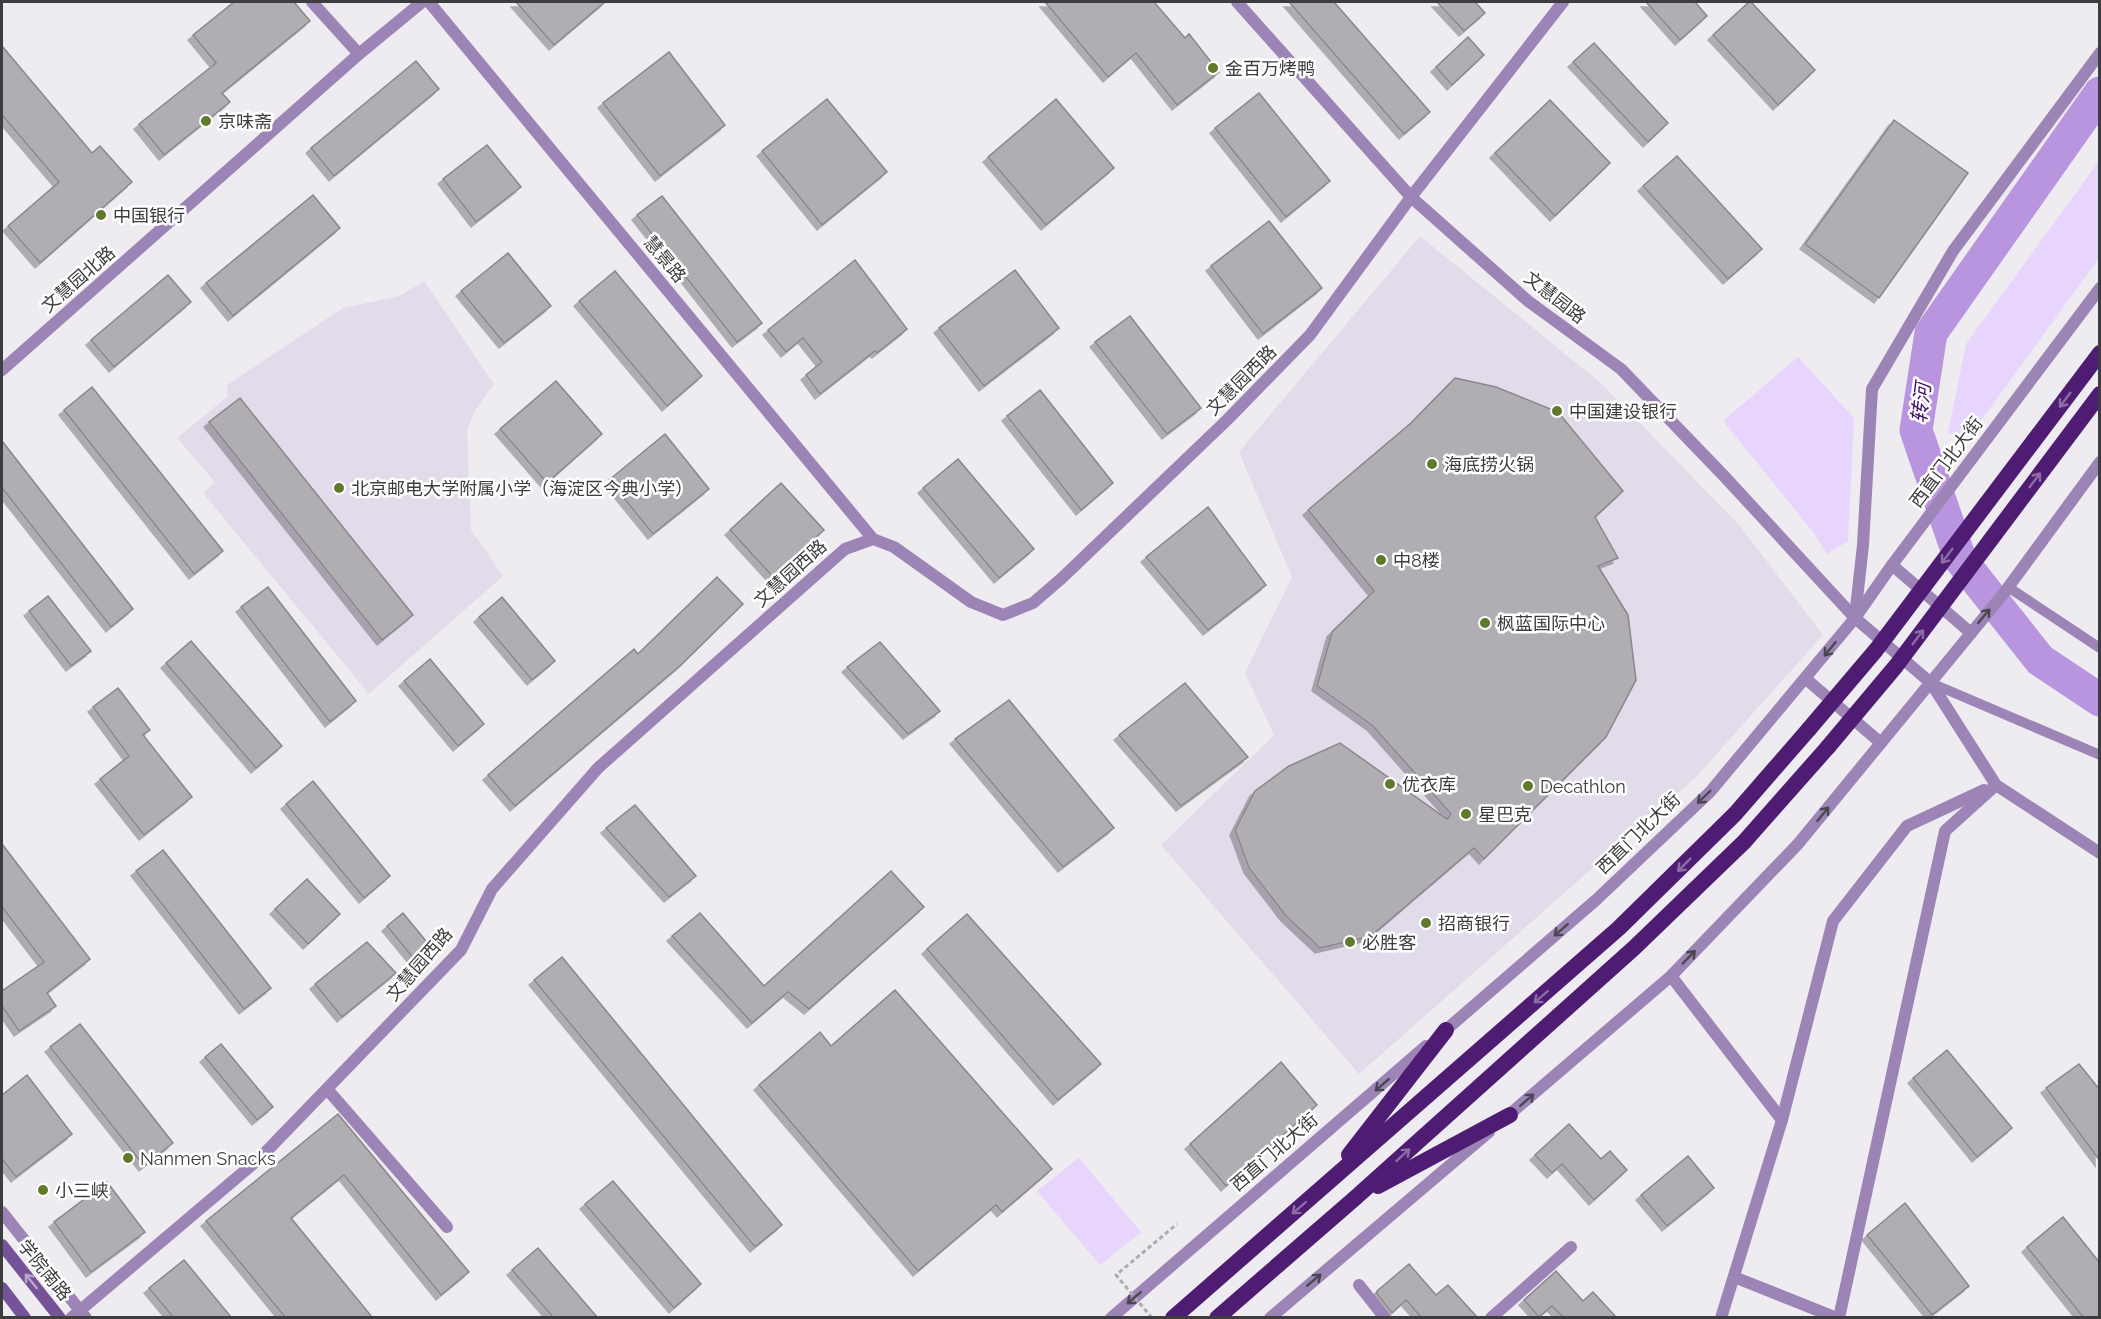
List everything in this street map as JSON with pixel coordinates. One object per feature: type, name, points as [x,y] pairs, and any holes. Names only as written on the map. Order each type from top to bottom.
[{"type":"highway","points":[[1173,1317],[1619,928],[1735,814],[1876,650],[2100,353]]},
{"type":"highway","points":[[1217,1317],[1354,1199],[1634,948],[1744,842],[1896,666],[2100,394]]},
{"type":"highway","points":[[1324,1187],[1446,1030]]},
{"type":"highway","points":[[1354,1199],[1510,1115]]},
{"type":"main road","name":"学院南路","points":[[2,1245],[60,1317]]},
{"type":"main road","points":[[2,1288],[25,1317]]},
{"type":"street","points":[[312,2],[359,54]]},
{"type":"street","name":"文慧园北路","points":[[2,370],[359,54],[422,2]]},
{"type":"street","name":"慧景路","points":[[429,2],[873,539]]},
{"type":"street","name":"文慧园路","points":[[1237,2],[1411,197],[1528,301],[1621,369],[1855,618],[1931,683],[1996,785]]},
{"type":"street","name":"文慧园西路","points":[[79,1315],[260,1158],[461,950],[492,889],[598,768],[845,549],[873,539],[894,547],[970,602],[1004,615],[1033,603],[1062,578],[1227,420],[1310,335],[1411,197],[1563,2]]},
{"type":"street","points":[[1855,618],[1863,545],[1872,389],[1953,251],[2100,53]]},
{"type":"street","name":"西直门北大街","points":[[1111,1317],[1596,900],[1710,792],[1855,618],[1892,565],[2100,288]]},
{"type":"street","points":[[1270,1317],[1671,976],[1798,844],[2006,590],[2100,462]]},
{"type":"street","points":[[1892,565],[1968,636]]},
{"type":"street","points":[[1806,679],[1881,743]]},
{"type":"street","points":[[1996,785],[2100,854]]},
{"type":"street","points":[[1721,1317],[1782,1120],[1833,921],[1907,826],[1996,785]]},
{"type":"street","points":[[1734,1277],[1838,1317],[1946,831],[1996,785]]},
{"type":"street","points":[[1671,976],[1782,1120]]},
{"type":"street","points":[[327,1089],[447,1227]]},
{"type":"street","points":[[2,1212],[79,1315]]},
{"type":"street","points":[[1491,1317],[1570,1247]]},
{"type":"street","points":[[1359,1285],[1385,1317]]},
{"type":"lane","points":[[2006,590],[2100,648]]},
{"type":"lane","points":[[1931,683],[2100,755]]},
{"type":"path","points":[[1152,1317],[1116,1275],[1177,1224]]},
{"type":"shaded area","points":[[2099,161],[2099,258],[1980,422],[1972,437],[1948,433],[1966,344]]},
{"type":"shaded area","points":[[1420,236],[1601,383],[1740,526],[1823,635],[1696,777],[1359,1074],[1161,845],[1274,735],[1245,673],[1292,577],[1239,452]]},
{"type":"shaded area","name":"北京邮电大学附属小学（海淀区今典小学）","points":[[424,281],[494,384],[474,412],[467,431],[471,530],[503,576],[369,694],[203,493],[215,482],[177,438],[228,396],[227,385],[343,308],[400,296]]},
{"type":"shaded area","points":[[1798,357],[1854,418],[1848,541],[1827,554],[1813,532],[1723,421]]},
{"type":"shaded area","points":[[1079,1158],[1141,1232],[1100,1265],[1037,1191]]},
{"type":"building","points":[[234,2],[294,2],[310,21],[222,93],[230,102],[164,155],[139,124],[216,63],[193,35]]},
{"type":"building","points":[[516,2],[605,2],[554,45]]},
{"type":"building","points":[[1045,2],[1154,2],[1185,38],[1189,34],[1219,72],[1177,105],[1136,53],[1108,77]]},
{"type":"building","points":[[1289,2],[1334,2],[1430,112],[1404,134]]},
{"type":"building","points":[[1437,2],[1475,2],[1485,13],[1464,31]]},
{"type":"building","points":[[1646,2],[1695,2],[1707,16],[1680,40]]},
{"type":"building","points":[[1749,2],[1815,70],[1778,105],[1713,35]]},
{"type":"building","points":[[1468,37],[1484,55],[1452,85],[1436,67]]},
{"type":"building","points":[[1594,43],[1668,123],[1648,142],[1573,62]]},
{"type":"building","points":[[2,46],[92,153],[100,146],[132,182],[40,263],[8,226],[59,182],[2,115]]},
{"type":"building","points":[[669,52],[725,125],[660,176],[603,103]]},
{"type":"building","points":[[416,61],[439,89],[334,176],[311,148]]},
{"type":"building","points":[[1259,93],[1330,181],[1286,217],[1215,128]]},
{"type":"building","points":[[827,99],[887,172],[822,225],[762,151]]},
{"type":"building","points":[[1056,99],[1114,168],[1046,225],[988,157]]},
{"type":"building","points":[[1550,100],[1610,163],[1555,216],[1495,153]]},
{"type":"building","points":[[1894,120],[1968,173],[1879,298],[1805,244]]},
{"type":"building","points":[[487,145],[521,187],[476,222],[443,179]]},
{"type":"building","points":[[1677,156],[1762,249],[1728,279],[1643,186]]},
{"type":"building","points":[[313,195],[340,228],[233,316],[206,283]]},
{"type":"building","points":[[662,196],[762,323],[737,342],[637,215]]},
{"type":"building","points":[[1269,221],[1322,288],[1263,334],[1211,266]]},
{"type":"building","points":[[508,253],[551,306],[504,343],[461,291]]},
{"type":"building","points":[[855,260],[907,329],[820,394],[806,375],[822,362],[803,338],[786,352],[768,330]]},
{"type":"building","points":[[1015,270],[1059,328],[984,386],[939,328]]},
{"type":"building","points":[[615,271],[702,376],[667,406],[579,301]]},
{"type":"building","points":[[168,275],[191,302],[114,367],[91,340]]},
{"type":"building","points":[[1130,316],[1201,408],[1167,434],[1095,342]]},
{"type":"building","name":"枫蓝国际中心","points":[[1455,378],[1496,387],[1558,412],[1623,491],[1595,517],[1618,558],[1598,566],[1628,615],[1636,680],[1606,737],[1484,859],[1474,848],[1371,936],[1320,948],[1286,916],[1249,868],[1235,830],[1255,791],[1289,766],[1340,743],[1447,819],[1451,814],[1373,726],[1317,686],[1332,632],[1374,591],[1308,510],[1411,423]]},
{"type":"building","points":[[556,381],[602,434],[547,483],[500,429]]},
{"type":"building","points":[[92,387],[223,551],[194,574],[64,410]]},
{"type":"building","points":[[1040,390],[1113,483],[1081,510],[1007,416]]},
{"type":"building","points":[[240,398],[413,615],[382,640],[209,422]]},
{"type":"building","points":[[665,434],[709,489],[653,534],[609,480]]},
{"type":"building","points":[[2,441],[133,609],[111,627],[2,488]]},
{"type":"building","points":[[958,459],[1034,549],[999,578],[923,488]]},
{"type":"building","points":[[781,483],[824,530],[773,577],[730,530]]},
{"type":"building","points":[[1208,507],[1266,585],[1208,630],[1146,557]]},
{"type":"building","points":[[717,577],[743,604],[681,665],[515,806],[488,775],[634,649],[638,654]]},
{"type":"building","points":[[268,587],[356,701],[330,722],[241,607]]},
{"type":"building","points":[[48,596],[91,651],[71,666],[29,611]]},
{"type":"building","points":[[502,597],[555,661],[532,680],[479,617]]},
{"type":"building","points":[[191,641],[282,746],[256,768],[166,663]]},
{"type":"building","points":[[880,642],[940,711],[908,734],[847,667]]},
{"type":"building","points":[[430,659],[484,724],[458,746],[404,681]]},
{"type":"building","points":[[1185,683],[1248,757],[1181,806],[1119,735]]},
{"type":"building","points":[[118,688],[150,730],[143,735],[192,797],[144,835],[100,779],[129,756],[93,707]]},
{"type":"building","points":[[1009,700],[1114,828],[1063,867],[955,739]]},
{"type":"building","points":[[313,781],[390,876],[364,898],[286,804]]},
{"type":"building","points":[[635,805],[696,876],[669,897],[606,828]]},
{"type":"building","points":[[2,844],[90,959],[47,993],[56,1006],[19,1031],[2,1006],[2,991],[44,962],[2,907]]},
{"type":"building","points":[[163,850],[271,988],[244,1009],[136,871]]},
{"type":"building","points":[[891,871],[924,907],[809,1009],[788,992],[752,1023],[672,936],[700,913],[764,986]]},
{"type":"building","points":[[307,879],[340,914],[308,944],[275,909]]},
{"type":"building","points":[[403,913],[430,946],[414,959],[387,926]]},
{"type":"building","points":[[967,914],[1101,1064],[1058,1100],[927,949]]},
{"type":"building","points":[[367,942],[396,973],[342,1017],[315,984]]},
{"type":"building","points":[[562,957],[782,1225],[755,1247],[534,980]]},
{"type":"building","points":[[895,990],[1052,1169],[1002,1212],[996,1205],[918,1271],[759,1085],[820,1032],[831,1046]]},
{"type":"building","points":[[80,1024],[173,1143],[144,1166],[50,1047]]},
{"type":"building","points":[[221,1044],[273,1107],[257,1120],[205,1057]]},
{"type":"building","points":[[1947,1050],[2012,1128],[1977,1157],[1913,1078]]},
{"type":"building","points":[[1281,1062],[1317,1105],[1226,1186],[1190,1144]]},
{"type":"building","points":[[2079,1064],[2100,1090],[2100,1161],[2046,1088]]},
{"type":"building","points":[[27,1075],[72,1134],[16,1177],[2,1159],[2,1095]]},
{"type":"building","points":[[338,1114],[469,1272],[441,1295],[344,1175],[291,1218],[372,1317],[285,1317],[206,1221]]},
{"type":"building","points":[[1569,1124],[1601,1159],[1610,1151],[1627,1170],[1594,1200],[1562,1164],[1552,1173],[1535,1155]]},
{"type":"building","points":[[1688,1156],[1714,1188],[1667,1226],[1641,1195]]},
{"type":"building","points":[[613,1181],[701,1284],[674,1308],[585,1204]]},
{"type":"building","points":[[107,1182],[145,1232],[91,1272],[54,1222]]},
{"type":"building","points":[[1905,1203],[1969,1286],[1932,1315],[1867,1235]]},
{"type":"building","points":[[2063,1217],[2100,1263],[2100,1317],[2083,1317],[2027,1247]]},
{"type":"building","points":[[538,1248],[597,1317],[553,1317],[512,1270]]},
{"type":"building","points":[[184,1260],[231,1317],[173,1317],[149,1288]]},
{"type":"building","points":[[1409,1264],[1436,1295],[1448,1285],[1477,1317],[1421,1317],[1406,1300],[1392,1313],[1377,1291]]},
{"type":"building","points":[[1556,1271],[1583,1301],[1593,1292],[1616,1317],[1563,1317],[1552,1306],[1539,1317],[1524,1300]]},
{"type":"waterway","name":"转河","points":[[2100,93],[1931,333],[1916,430],[1960,559],[2040,660],[2100,700]]},
{"type":"place","name":"金百万烤鸭","points":[[1213,68]]},
{"type":"place","name":"京味斋","points":[[206,121]]},
{"type":"place","name":"中国银行","points":[[101,215]]},
{"type":"place","name":"中国建设银行","points":[[1557,411]]},
{"type":"place","name":"海底捞火锅","points":[[1432,464]]},
{"type":"place","name":"北京邮电大学附属小学（海淀区今典小学）","points":[[339,488]]},
{"type":"place","name":"中8楼","points":[[1381,560]]},
{"type":"place","name":"枫蓝国际中心","points":[[1485,623]]},
{"type":"place","name":"优衣库","points":[[1390,784]]},
{"type":"place","name":"Decathlon","points":[[1528,786]]},
{"type":"place","name":"星巴克","points":[[1466,814]]},
{"type":"place","name":"招商银行","points":[[1426,923]]},
{"type":"place","name":"必胜客","points":[[1350,942]]},
{"type":"place","name":"Nanmen Snacks","points":[[128,1158]]},
{"type":"place","name":"小三峡","points":[[43,1190]]}]
